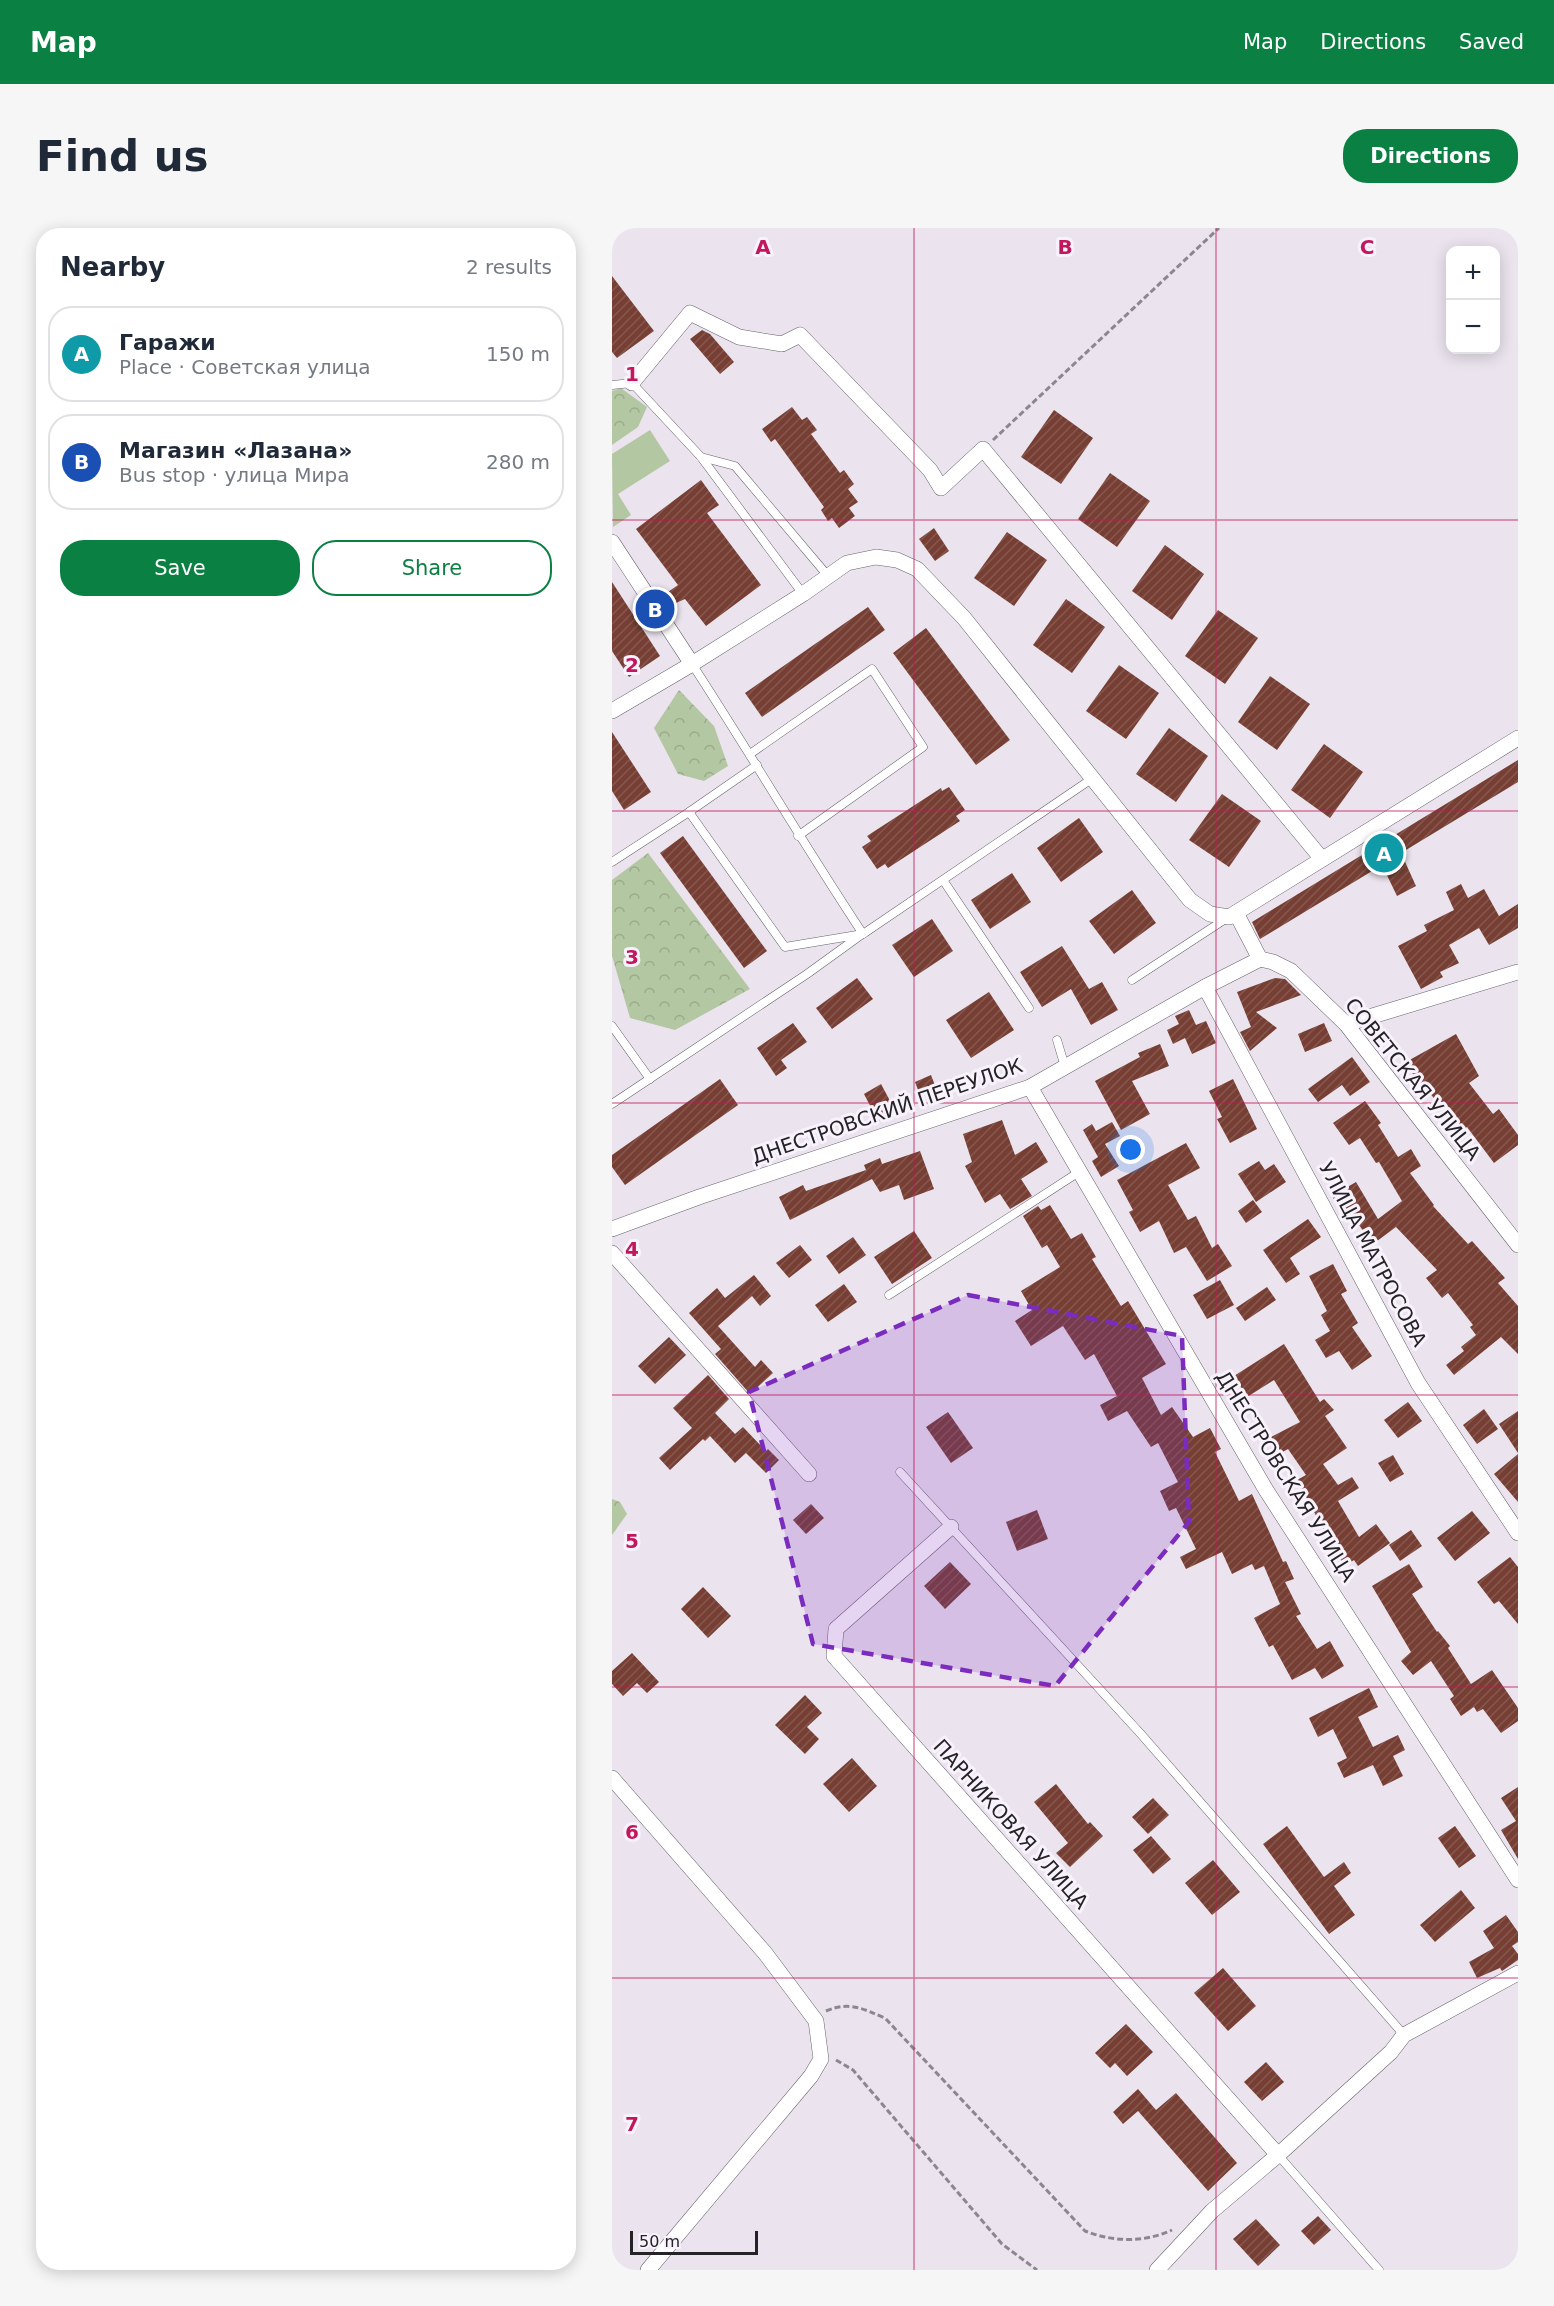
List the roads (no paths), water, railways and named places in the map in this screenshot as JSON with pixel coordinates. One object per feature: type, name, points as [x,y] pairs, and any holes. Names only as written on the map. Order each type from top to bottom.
[{"type":"street","points":[[632,382],[690,313],[739,337],[782,344],[800,335],[930,470],[940,488],[983,449],[1322,859]]},
{"type":"street","points":[[612,542],[692,664]]},
{"type":"street","points":[[612,711],[692,664],[847,563],[876,557],[897,560],[917,569],[964,618],[1190,900],[1210,914],[1232,915],[1518,738]]},
{"type":"street","points":[[1232,915],[1260,959]]},
{"type":"street","name":"ДНЕСТРОВСКИЙ ПЕРЕУЛОК","points":[[612,1229],[699,1197],[1030,1088],[1204,987],[1260,959]]},
{"type":"street","name":"СОВЕТСКАЯ УЛИЦА","points":[[1260,959],[1291,970],[1346,1024],[1518,1245]]},
{"type":"street","points":[[1346,1024],[1518,972]]},
{"type":"street","name":"УЛИЦА МАТРОСОВА","points":[[1204,987],[1418,1383],[1518,1533]]},
{"type":"street","name":"ДНЕСТРОВСКАЯ УЛИЦА","points":[[1030,1088],[1266,1490],[1518,1880]]},
{"type":"street","points":[[612,1253],[808,1474]]},
{"type":"street","name":"ПАРНИКОВАЯ УЛИЦА","points":[[951,1527],[836,1629],[834,1656],[1278,2155]]},
{"type":"street","points":[[612,1778],[765,1953],[816,2021],[821,2058],[812,2076],[648,2270]]},
{"type":"street","points":[[1157,2270],[1212,2211],[1278,2155],[1391,2052],[1404,2035],[1518,1972]]},
{"type":"lane","points":[[612,385],[632,382],[701,457],[802,594]]},
{"type":"lane","points":[[701,457],[735,466],[828,576]]},
{"type":"lane","points":[[692,664],[757,765],[798,836],[862,934]]},
{"type":"lane","points":[[750,754],[872,669],[923,747],[798,836]]},
{"type":"lane","points":[[612,862],[757,765]]},
{"type":"lane","points":[[612,1104],[1093,778]]},
{"type":"lane","points":[[689,812],[785,947],[862,934]]},
{"type":"lane","points":[[943,880],[1029,1008]]},
{"type":"lane","points":[[1132,980],[1232,915]]},
{"type":"lane","points":[[612,1026],[650,1079]]},
{"type":"lane","points":[[1057,1040],[1066,1067]]},
{"type":"lane","points":[[889,1295],[1079,1172]]},
{"type":"lane","points":[[900,1472],[1140,1733],[1404,2035]]},
{"type":"lane","points":[[1278,2155],[1379,2270]]},
{"type":"place","name":"Магазин «Лазана»","points":[[655,609]]},
{"type":"place","name":"Гаражи","points":[[1384,853]]}]
